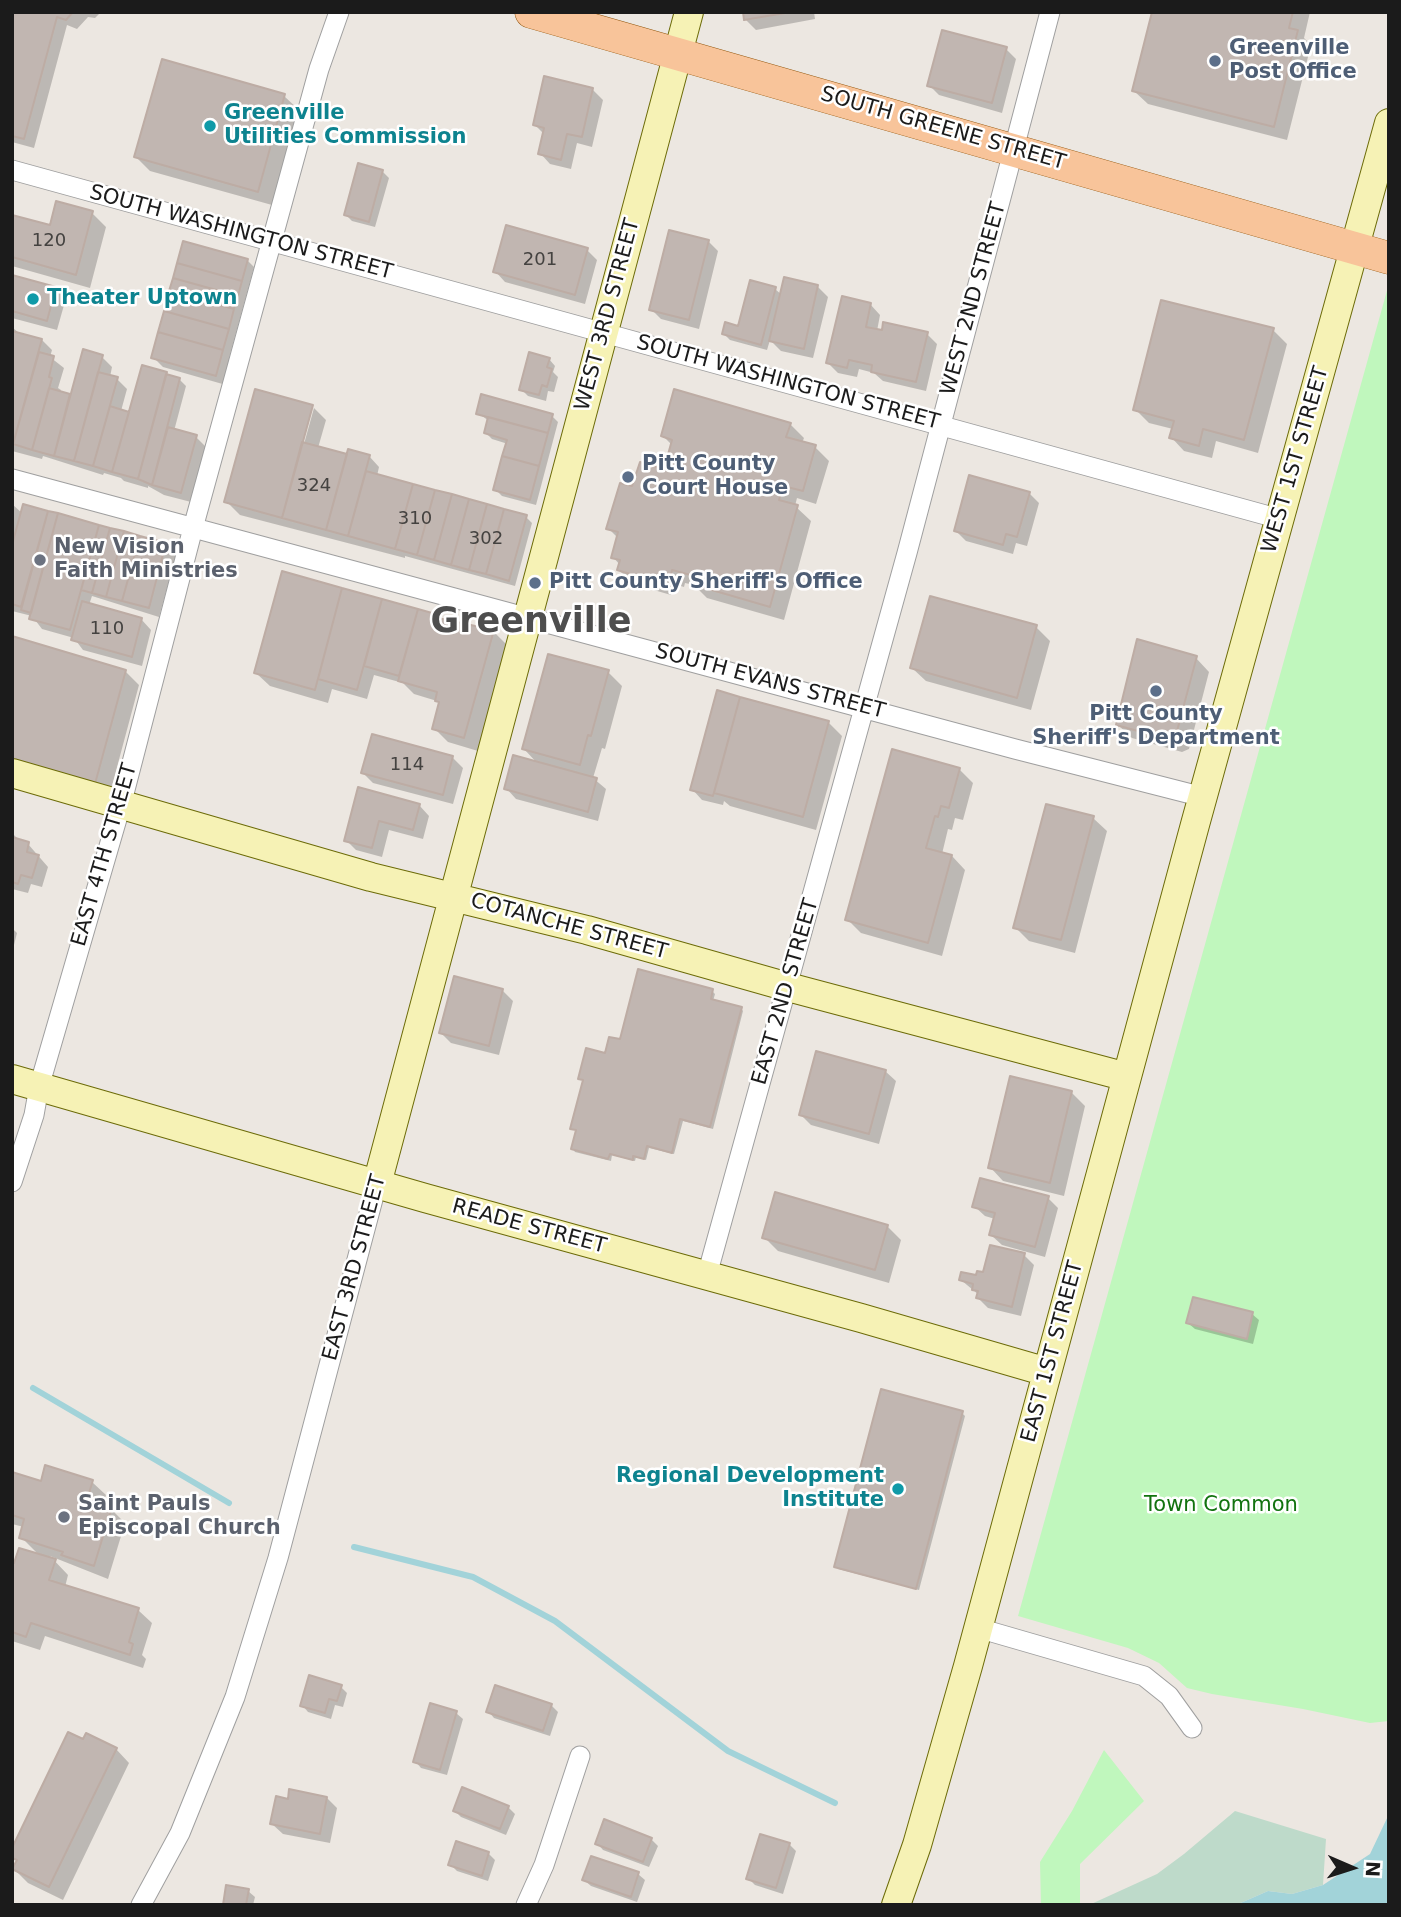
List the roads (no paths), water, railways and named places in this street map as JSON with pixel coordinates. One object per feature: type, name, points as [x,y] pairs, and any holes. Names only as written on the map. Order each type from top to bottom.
[{"type":"main road","name":"SOUTH GREENE STREET","points":[[531,12],[1389,258]]},
{"type":"street","name":"EAST 4TH STREET","points":[[12,1182],[34,1115],[39,1087],[121,805],[193,528],[319,69],[339,12]]},
{"type":"street","name":"WEST 3RD STREET","points":[[528,617],[689,12]]},
{"type":"street","name":"WEST 2ND STREET","points":[[863,707],[1050,12]]},
{"type":"street","name":"WEST 1ST STREET","points":[[1203,797],[1389,124]]},
{"type":"street","name":"SOUTH WASHINGTON STREET","points":[[12,170],[1280,519]]},
{"type":"street","name":"SOUTH EVANS STREET","points":[[12,479],[1203,797]]},
{"type":"street","name":"EAST 3RD STREET","points":[[141,1905],[180,1833],[235,1697],[278,1558],[528,617]]},
{"type":"street","name":"EAST 2ND STREET","points":[[707,1275],[863,707]]},
{"type":"street","name":"COTANCHE STREET","points":[[12,773],[371,877],[598,933],[788,987],[1127,1077]]},
{"type":"street","name":"EAST 1ST STREET","points":[[896,1905],[918,1844],[978,1628],[1203,797]]},
{"type":"street","name":"READE STREET","points":[[12,1079],[1047,1372]]},
{"type":"street","points":[[978,1628],[1144,1676],[1169,1696],[1192,1728]]},
{"type":"street","points":[[526,1905],[544,1865],[580,1756]]},
{"type":"water","points":[[1389,1814],[1389,1905],[1236,1905],[1268,1891],[1292,1894],[1323,1885],[1370,1854]]},
{"type":"waterway","points":[[33,1388],[229,1503]]},
{"type":"waterway","points":[[354,1547],[473,1577],[555,1621],[728,1751],[835,1803]]},
{"type":"place","name":"Greenville Post Office","points":[[1215,61]]},
{"type":"place","name":"Greenville Utilities Commission","points":[[210,126]]},
{"type":"place","name":"Theater Uptown","points":[[33,299]]},
{"type":"place","name":"Pitt County Court House","points":[[628,477]]},
{"type":"place","name":"New Vision Faith Ministries","points":[[40,560]]},
{"type":"place","name":"Pitt County Sheriff's Office","points":[[535,583]]},
{"type":"place","name":"Pitt County Sheriff's Department","points":[[1156,691]]},
{"type":"place","name":"Regional Development Institute","points":[[898,1489]]},
{"type":"place","name":"Saint Pauls Episcopal Church","points":[[64,1517]]},
{"type":"district","name":"Greenville","points":[[531,623]]},
{"type":"park label","name":"Town Common","points":[[1221,1506]]}]
